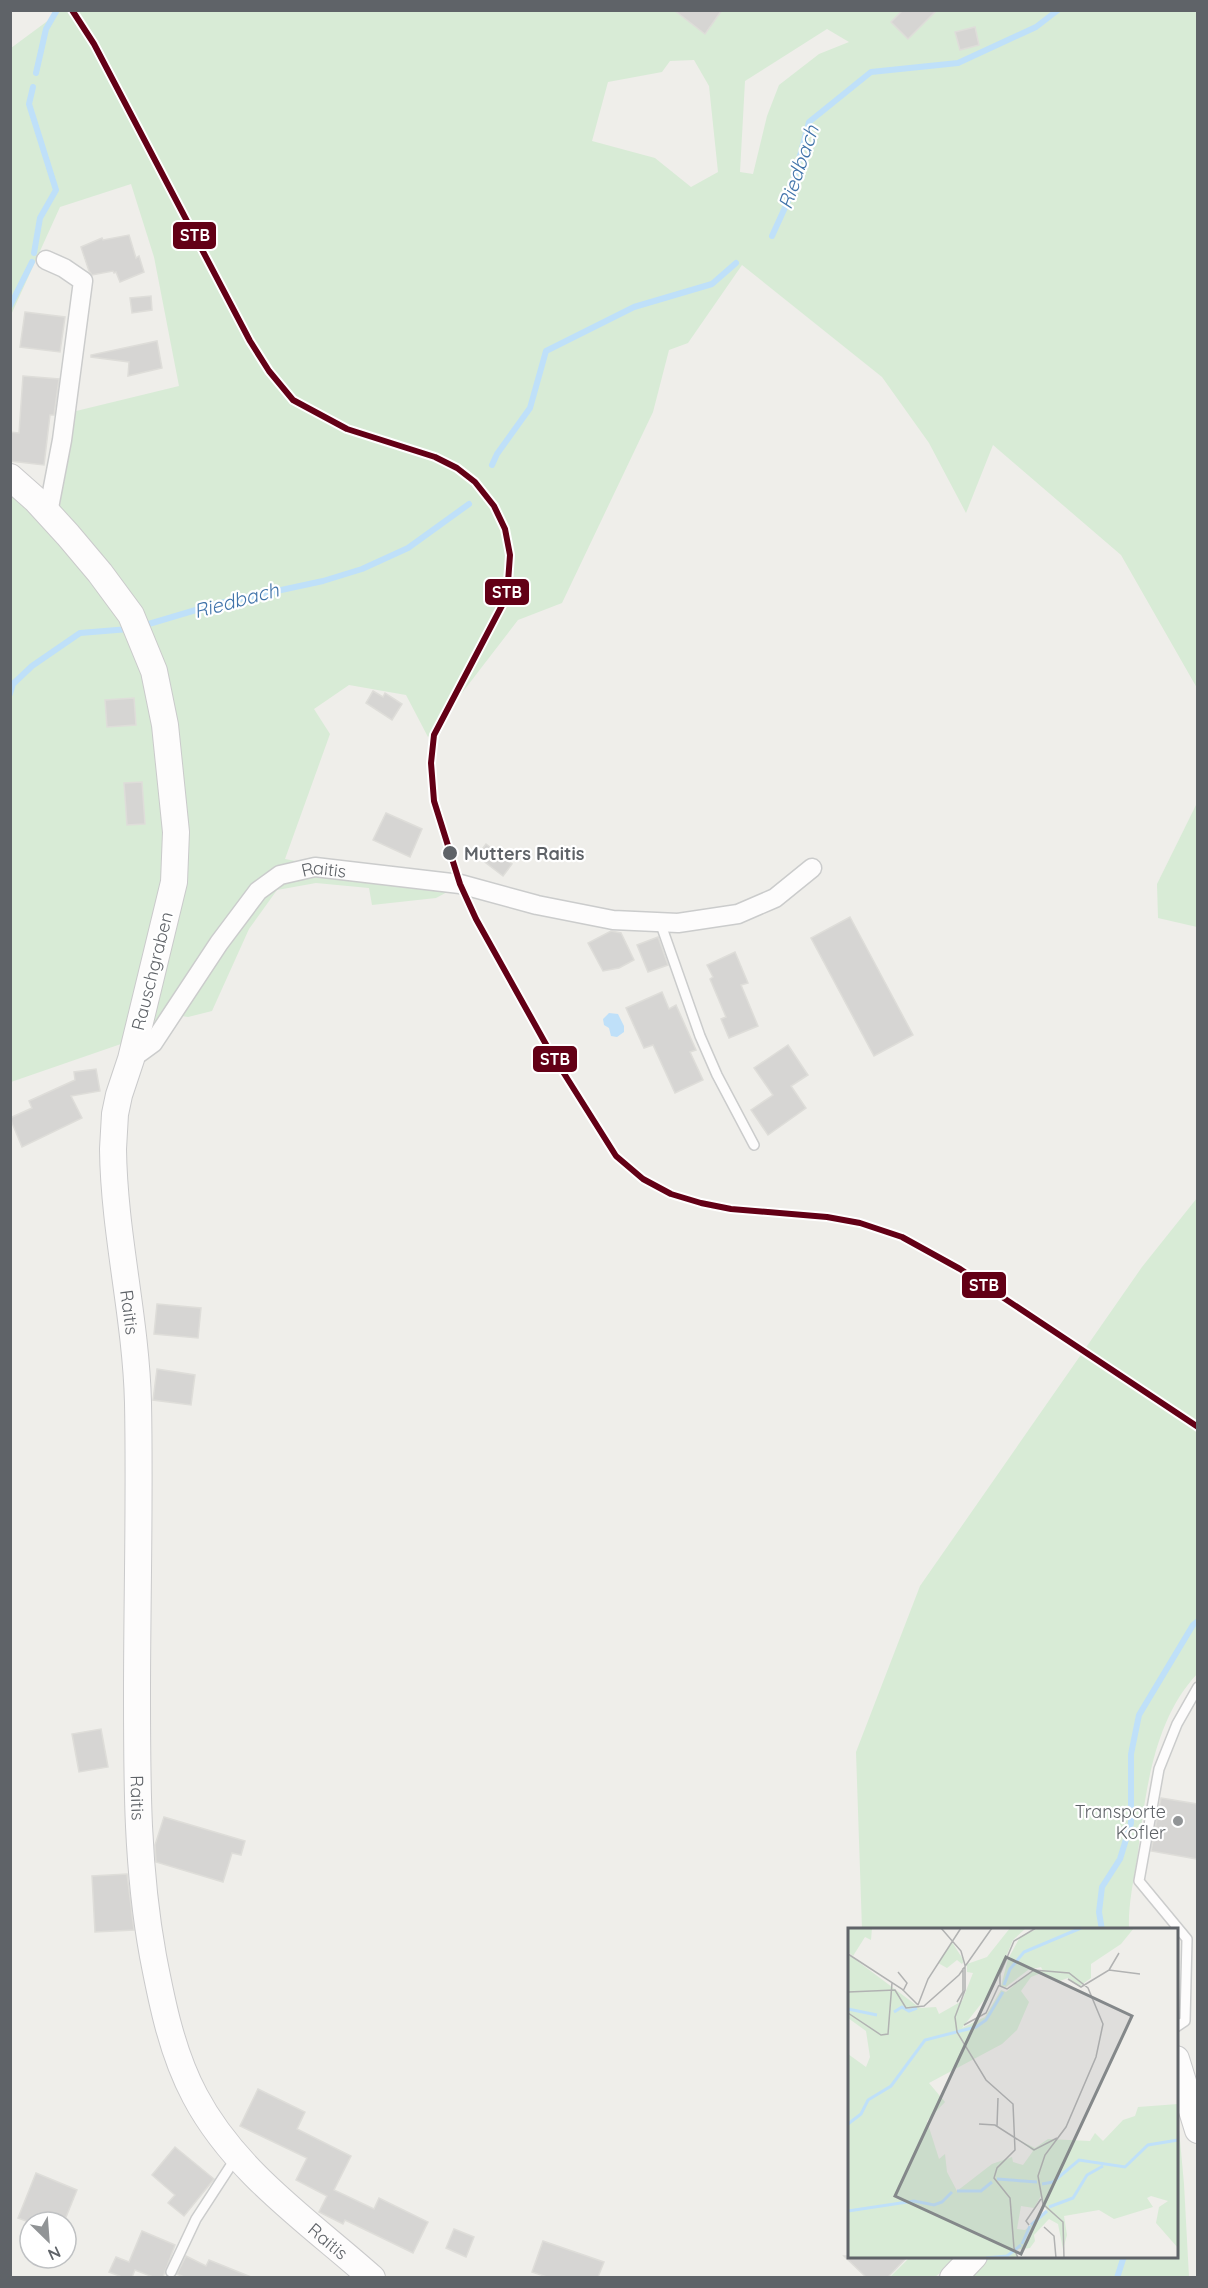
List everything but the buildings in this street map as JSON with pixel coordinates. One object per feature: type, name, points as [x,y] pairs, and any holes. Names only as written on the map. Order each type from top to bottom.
[{"type":"street","points":[[46,260],[64,268],[83,281],[62,440],[48,513]]},
{"type":"street","name":"Rauschgraben","points":[[10,477],[48,513],[100,573],[136,626],[157,680],[168,743],[176,832],[174,882],[131,1059]]},
{"type":"street","name":"Raitis","points":[[372,2277],[249,2171],[203,2110],[193,2092],[172,2037],[157,1976],[146,1916],[137,1826],[137,1390],[112,1149],[115,1114],[131,1059],[153,1043],[219,943],[258,891],[280,875],[315,867],[460,884],[537,905],[613,920],[678,923],[738,915],[775,898],[812,868]]},
{"type":"street","points":[[1178,2066],[1197,2130]]},
{"type":"street","points":[[953,2277],[973,2258]]},
{"type":"lane","points":[[660,922],[700,1036],[717,1075],[754,1145]]},
{"type":"lane","points":[[1178,1928],[1139,1881],[1159,1769],[1177,1724],[1197,1687]]},
{"type":"lane","points":[[1178,1928],[1187,1939],[1185,2020],[1178,2026]]},
{"type":"lane","points":[[171,2272],[196,2219],[237,2157]]},
{"type":"green space","points":[[61,11],[1197,11],[1197,688],[1121,555],[993,445],[966,513],[929,443],[882,377],[742,265],[688,343],[669,350],[653,412],[562,603],[518,620],[428,737],[406,695],[349,685],[314,709],[330,734],[285,859],[451,890],[436,898],[372,905],[369,888],[316,883],[277,890],[249,929],[212,1011],[188,1017],[163,1013],[147,1035],[11,1082],[11,488],[56,536],[72,412],[179,386],[154,257],[131,184],[60,207],[11,315],[11,48]],"holes":[[[827,29],[849,42],[819,54],[779,85],[767,116],[753,174],[740,172],[745,81]],[[694,60],[709,86],[718,172],[691,187],[655,158],[592,141],[608,82],[662,72],[670,61]]]},
{"type":"green space","points":[[1197,803],[1197,927],[1158,918],[1157,884]]},
{"type":"green space","points":[[1197,1198],[1197,1674],[1182,1693],[1170,1714],[1153,1761],[1143,1811],[1131,1895],[1129,1928],[862,1928],[856,1752],[920,1586],[1142,1267]]},
{"type":"green space","points":[[1178,2119],[1189,2277],[967,2278],[988,2258],[1178,2258]]},
{"type":"green space","points":[[909,2258],[959,2258],[935,2277],[889,2278]]},
{"type":"water","points":[[609,1013],[618,1014],[624,1026],[624,1032],[617,1037],[611,1036],[609,1028],[604,1025],[603,1019]]},
{"type":"waterway","name":"Riedbach","points":[[36,73],[46,29],[57,10]]},
{"type":"waterway","name":"Riedbach","points":[[772,236],[788,201],[809,122],[871,72],[958,63],[1036,27],[1058,10]]},
{"type":"waterway","name":"Riedbach","points":[[33,87],[29,104],[56,190],[40,218],[34,253]]},
{"type":"waterway","name":"Riedbach","points":[[10,306],[32,262]]},
{"type":"waterway","name":"Riedbach","points":[[492,465],[497,454],[530,408],[546,351],[634,307],[712,284],[736,263]]},
{"type":"waterway","name":"Riedbach","points":[[142,626],[216,604],[323,581],[362,569],[408,548],[469,504]]},
{"type":"waterway","name":"Riedbach","points":[[10,694],[13,684],[32,666],[80,633],[129,629]]},
{"type":"waterway","points":[[1102,1928],[1099,1912],[1102,1887],[1120,1859],[1131,1823],[1131,1754],[1139,1715],[1193,1625],[1198,1621]]},
{"type":"waterway","points":[[1117,2278],[1123,2258]]},
{"type":"transit line","name":"STB","points":[[72,10],[94,44],[250,341],[269,371],[293,400],[347,429],[435,457],[457,468],[475,482],[494,506],[505,529],[510,555],[507,596],[434,735],[431,763],[434,801],[460,884],[476,919],[548,1048],[616,1156],[643,1179],[671,1194],[701,1203],[731,1209],[827,1217],[860,1223],[902,1237],[960,1269],[1198,1427]]},
{"type":"place","name":"Mutters Raitis","points":[[450,853]]},
{"type":"place","name":"Transporte Kofler","points":[[1178,1821]]}]
